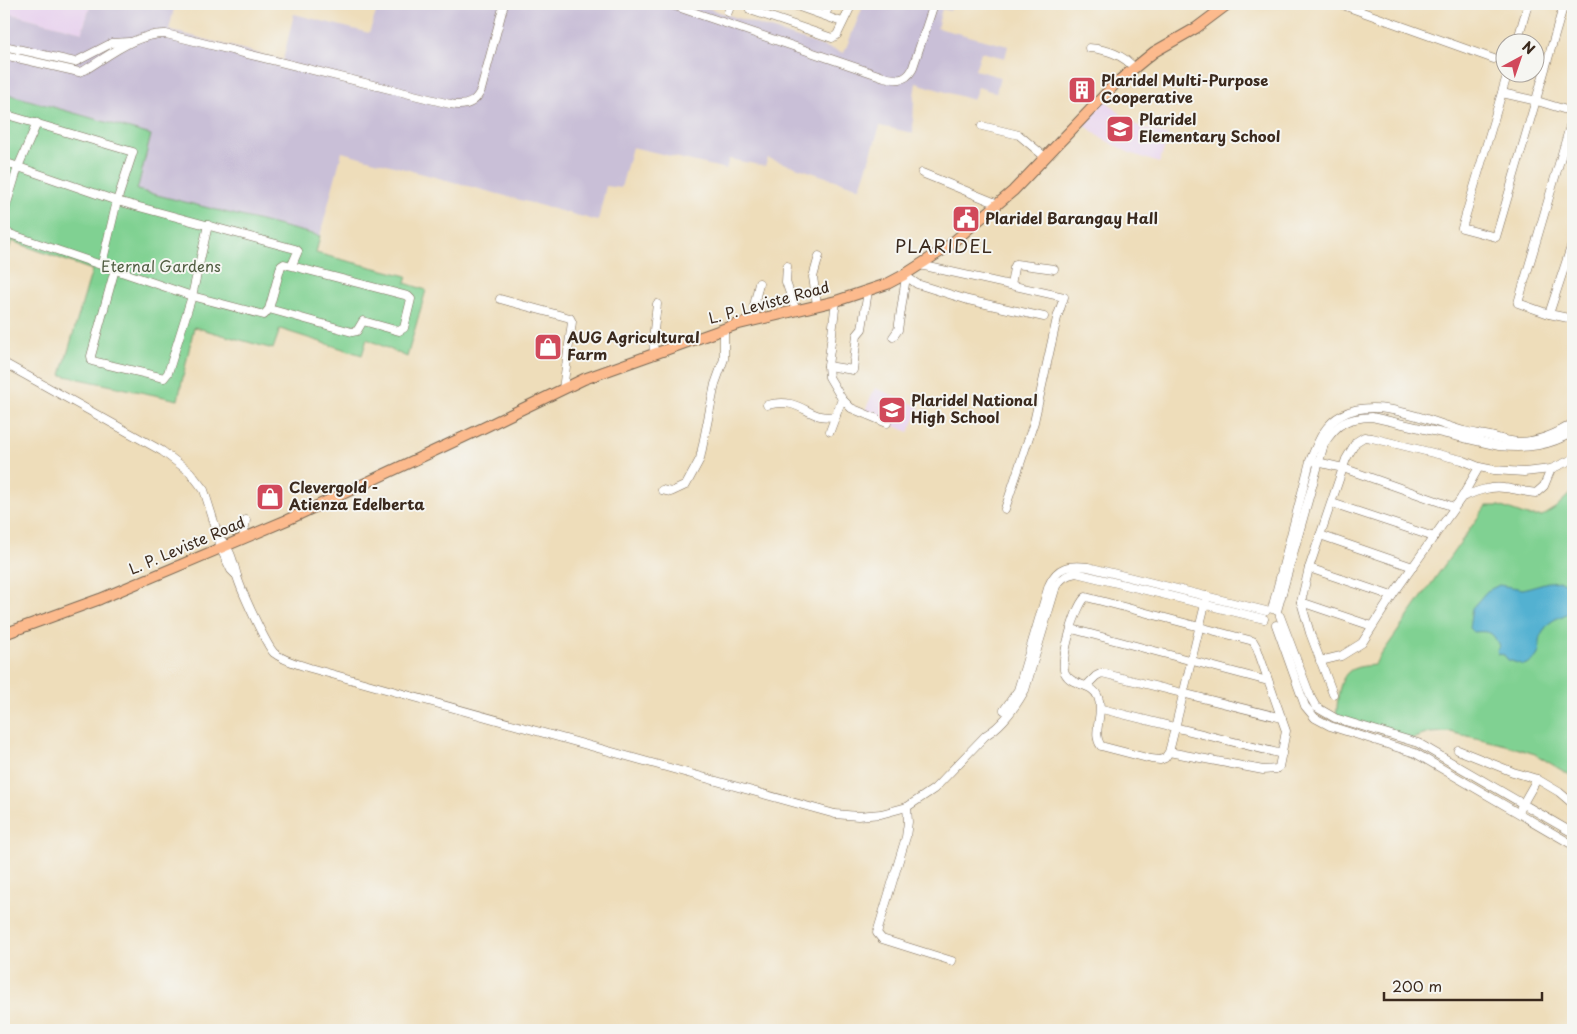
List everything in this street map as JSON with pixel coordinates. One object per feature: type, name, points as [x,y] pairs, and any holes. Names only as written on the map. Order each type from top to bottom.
[{"type":"main road","name":"L. P. Leviste Road","points":[[4,634],[100,599],[222,544],[243,538],[296,516],[584,379],[724,329],[836,301],[905,276],[946,248],[998,204],[1116,83],[1154,52],[1196,28],[1228,4]]},
{"type":"street","points":[[4,55],[79,72],[132,42],[147,36],[166,34],[450,104],[464,105],[474,100],[481,90],[504,4]]},
{"type":"street","points":[[669,4],[884,77],[898,80],[906,78],[912,70],[934,4]]},
{"type":"street","points":[[728,12],[731,4]]},
{"type":"street","points":[[749,4],[748,8],[750,10],[832,38],[837,35],[852,4]]},
{"type":"street","points":[[791,4],[842,22]]},
{"type":"street","points":[[825,15],[830,4]]},
{"type":"street","points":[[1340,4],[1494,59]]},
{"type":"street","points":[[1520,32],[1528,4]]},
{"type":"street","points":[[1505,82],[1462,228],[1496,238],[1564,4]]},
{"type":"street","points":[[4,46],[75,62],[112,43],[132,42]]},
{"type":"street","points":[[1089,48],[1121,57],[1134,68]]},
{"type":"street","points":[[96,51],[101,61]]},
{"type":"street","points":[[1502,93],[1537,101],[1573,114],[1518,303],[1550,314],[1573,319]]},
{"type":"street","points":[[4,114],[131,150],[133,154],[118,201],[102,264]]},
{"type":"street","points":[[4,213],[18,167],[37,123]]},
{"type":"street","points":[[982,126],[1019,135],[1045,157]]},
{"type":"street","points":[[4,162],[118,201],[295,248],[298,251],[292,265]]},
{"type":"street","points":[[922,173],[998,204]]},
{"type":"street","points":[[115,269],[91,356],[92,361],[164,378],[168,374],[192,296],[208,225]]},
{"type":"street","points":[[4,232],[192,296],[264,315],[270,309],[281,266],[284,264],[408,296],[411,299],[404,328],[399,331],[363,321],[357,331],[352,332],[270,309]]},
{"type":"street","points":[[1550,314],[1573,241]]},
{"type":"street","points":[[817,305],[813,277],[819,256]]},
{"type":"street","points":[[1011,285],[1016,264],[1054,269]]},
{"type":"street","points":[[920,265],[1064,297],[1057,318],[1034,422],[1005,508]]},
{"type":"street","points":[[787,266],[786,282],[796,311]]},
{"type":"street","points":[[893,337],[898,330],[905,276],[917,284],[968,300],[1044,316]]},
{"type":"street","points":[[756,320],[754,306],[759,283]]},
{"type":"street","points":[[828,366],[853,370],[857,335],[862,328],[868,290]]},
{"type":"street","points":[[500,299],[570,318],[572,322],[563,389]]},
{"type":"street","points":[[836,301],[828,366],[829,377],[842,399],[851,408],[887,424]]},
{"type":"street","points":[[654,353],[653,339],[657,304]]},
{"type":"street","points":[[662,490],[671,492],[686,485],[700,459],[715,384],[724,359],[724,329]]},
{"type":"street","points":[[4,362],[162,450],[190,472],[204,490],[231,570],[237,576],[269,647],[275,653],[290,661],[835,814],[858,816],[881,814],[907,807],[934,789],[986,735],[1018,690],[1049,585],[1056,573],[1072,566],[1088,567],[1272,613],[1279,621],[1276,625],[1305,706],[1315,718],[1330,726],[1415,753],[1573,845]]},
{"type":"street","points":[[830,430],[842,399]]},
{"type":"street","points":[[767,405],[780,402],[791,404],[821,418],[836,416]]},
{"type":"street","points":[[1276,625],[1271,626],[1266,623],[1272,613],[1319,439],[1340,415],[1374,407],[1411,414],[1465,431],[1518,442],[1537,440],[1558,432],[1573,423]]},
{"type":"street","points":[[1314,461],[1332,430],[1344,422],[1357,417],[1372,417],[1514,448],[1540,446],[1573,432]]},
{"type":"street","points":[[1332,694],[1302,602],[1309,568],[1320,535],[1343,468],[1356,442],[1364,437],[1462,460],[1479,467],[1494,470],[1524,472],[1551,469],[1573,459]]},
{"type":"street","points":[[1314,461],[1343,468],[1454,506]]},
{"type":"street","points":[[1320,661],[1342,656],[1362,643],[1392,596],[1462,497],[1479,467]]},
{"type":"street","points":[[1462,497],[1493,488],[1536,493],[1544,486],[1551,469]]},
{"type":"street","points":[[1332,503],[1434,537]]},
{"type":"street","points":[[243,538],[246,520]]},
{"type":"street","points":[[1320,535],[1413,567]]},
{"type":"street","points":[[1309,568],[1392,596]]},
{"type":"street","points":[[986,735],[993,731],[1025,690],[1056,586],[1068,574],[1076,573],[1205,605],[1272,613]]},
{"type":"street","points":[[1169,752],[1263,770],[1279,767],[1286,731],[1253,641],[1200,627],[1086,597],[1080,605],[1063,658],[1063,669],[1068,678],[1094,690],[1102,709],[1097,736],[1101,746],[1160,760],[1165,758],[1169,752],[1176,728],[1183,694],[1200,627],[1207,596]]},
{"type":"street","points":[[1302,602],[1372,626]]},
{"type":"street","points":[[1272,613],[1316,707],[1335,718],[1418,743],[1573,832]]},
{"type":"street","points":[[1072,629],[1268,681]]},
{"type":"street","points":[[1086,686],[1102,672],[1282,718]]},
{"type":"street","points":[[1102,709],[1282,754]]},
{"type":"street","points":[[1458,750],[1513,772],[1537,779],[1559,792],[1573,804]]},
{"type":"street","points":[[1518,813],[1537,779]]},
{"type":"street","points":[[907,807],[906,837],[877,933],[878,937],[952,962]]},
{"type":"shaded area","points":[[7,4],[91,4],[82,32],[4,12]]},
{"type":"shaded area","points":[[91,4],[175,4],[169,30],[283,60],[294,14],[369,33],[379,4],[695,4],[844,53],[864,4],[953,4],[950,11],[942,9],[937,28],[1008,46],[1005,58],[981,52],[975,70],[1000,77],[996,93],[978,87],[973,100],[916,83],[913,133],[880,126],[860,188],[768,158],[765,166],[729,159],[726,169],[632,147],[621,188],[606,186],[598,221],[342,152],[320,236],[136,190],[150,135],[4,93],[4,12],[82,32]]},
{"type":"shaded area","name":"Plaridel Elementary School","points":[[1103,98],[1130,123],[1169,136],[1159,163],[1130,153],[1101,138],[1080,121]]},
{"type":"shaded area","name":"Plaridel National High School","points":[[875,388],[920,407],[909,432],[864,413]]},
{"type":"green space","name":"Eternal Gardens","points":[[4,93],[151,135],[137,190],[320,236],[316,253],[407,276],[405,283],[426,290],[407,357],[367,339],[362,355],[280,329],[273,349],[194,327],[178,400],[61,375],[92,270],[12,241],[4,262]]},
{"type":"green space","points":[[1573,491],[1573,777],[1535,754],[1506,745],[1450,732],[1429,733],[1409,740],[1336,717],[1339,690],[1344,677],[1355,668],[1374,665],[1486,506],[1499,506],[1527,516],[1542,516],[1555,508]]},
{"type":"water","points":[[1561,581],[1569,586],[1573,592],[1572,606],[1567,613],[1546,627],[1542,633],[1539,653],[1532,661],[1524,665],[1508,660],[1504,655],[1498,654],[1499,646],[1490,633],[1473,632],[1469,628],[1472,608],[1487,591],[1499,585],[1523,589],[1548,582]]},
{"type":"place","name":"Plaridel Multi-Purpose Cooperative","points":[[1082,90]]},
{"type":"place","name":"Plaridel Elementary School","points":[[1120,129]]},
{"type":"place","name":"Plaridel Barangay Hall","points":[[966,219]]},
{"type":"place","name":"AUG Agricultural Farm","points":[[548,347]]},
{"type":"place","name":"Plaridel National High School","points":[[892,410]]},
{"type":"place","name":"Clevergold - Atienza Edelberta","points":[[270,497]]},
{"type":"district","name":"PLARIDEL","points":[[944,247]]}]
